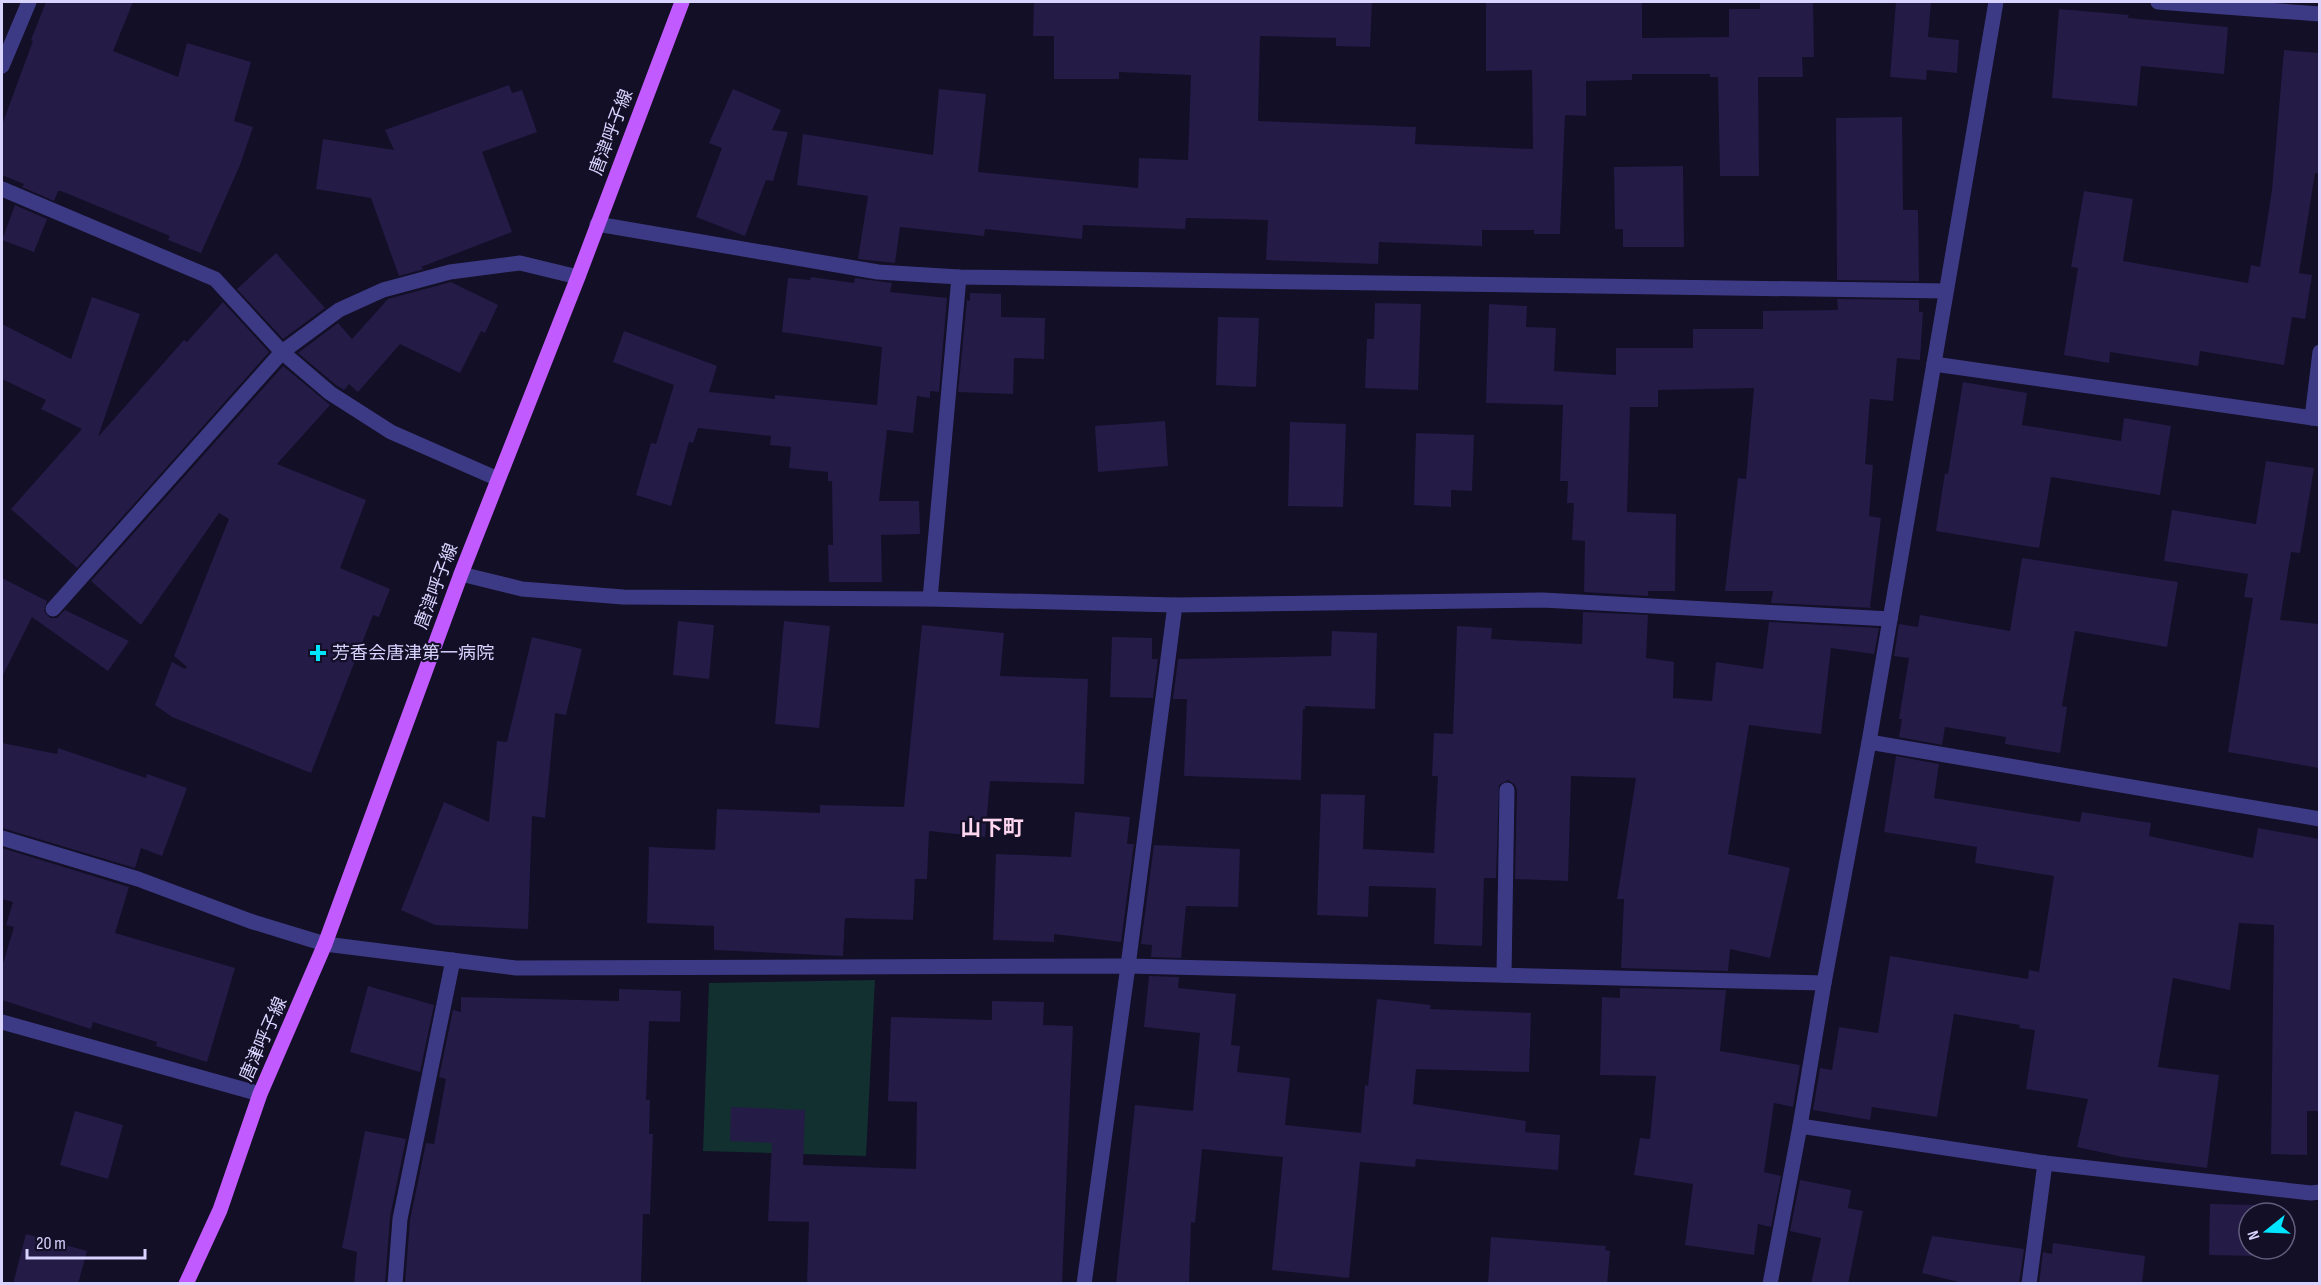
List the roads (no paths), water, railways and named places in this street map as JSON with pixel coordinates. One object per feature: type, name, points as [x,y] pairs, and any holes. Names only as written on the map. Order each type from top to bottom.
[{"type":"main road","name":"唐津呼子線","points":[[186,1284],[220,1209],[260,1094],[326,944],[461,574],[578,277],[682,2]]},
{"type":"street","points":[[2,66],[29,2]]},
{"type":"street","points":[[1770,1284],[1869,742],[1996,2]]},
{"type":"street","points":[[2157,2],[2319,14]]},
{"type":"street","points":[[2,189],[215,279],[282,352],[330,393],[391,432],[498,479]]},
{"type":"street","points":[[597,224],[878,272],[959,277],[1946,291]]},
{"type":"street","points":[[53,609],[282,352],[339,310],[383,290],[450,272],[520,263],[578,277]]},
{"type":"street","points":[[930,599],[959,277]]},
{"type":"street","points":[[1934,364],[2316,419],[2319,352]]},
{"type":"street","points":[[461,574],[522,589],[623,597],[930,599],[1175,605],[1543,600],[1890,619]]},
{"type":"street","points":[[1084,1284],[1175,605]]},
{"type":"street","points":[[1869,742],[2319,819]]},
{"type":"street","points":[[1504,975],[1507,790]]},
{"type":"street","points":[[2,838],[138,879],[250,921],[326,944],[516,968],[1128,966],[1824,982]]},
{"type":"street","points":[[395,1284],[400,1219],[453,960]]},
{"type":"street","points":[[2,1022],[260,1094]]},
{"type":"street","points":[[1800,1126],[2045,1163],[2311,1193],[2319,1192]]},
{"type":"street","points":[[2029,1284],[2045,1163]]},
{"type":"place","name":"芳香会唐津第一病院","points":[[318,653]]},
{"type":"district","name":"山下町","points":[[992,828]]}]
